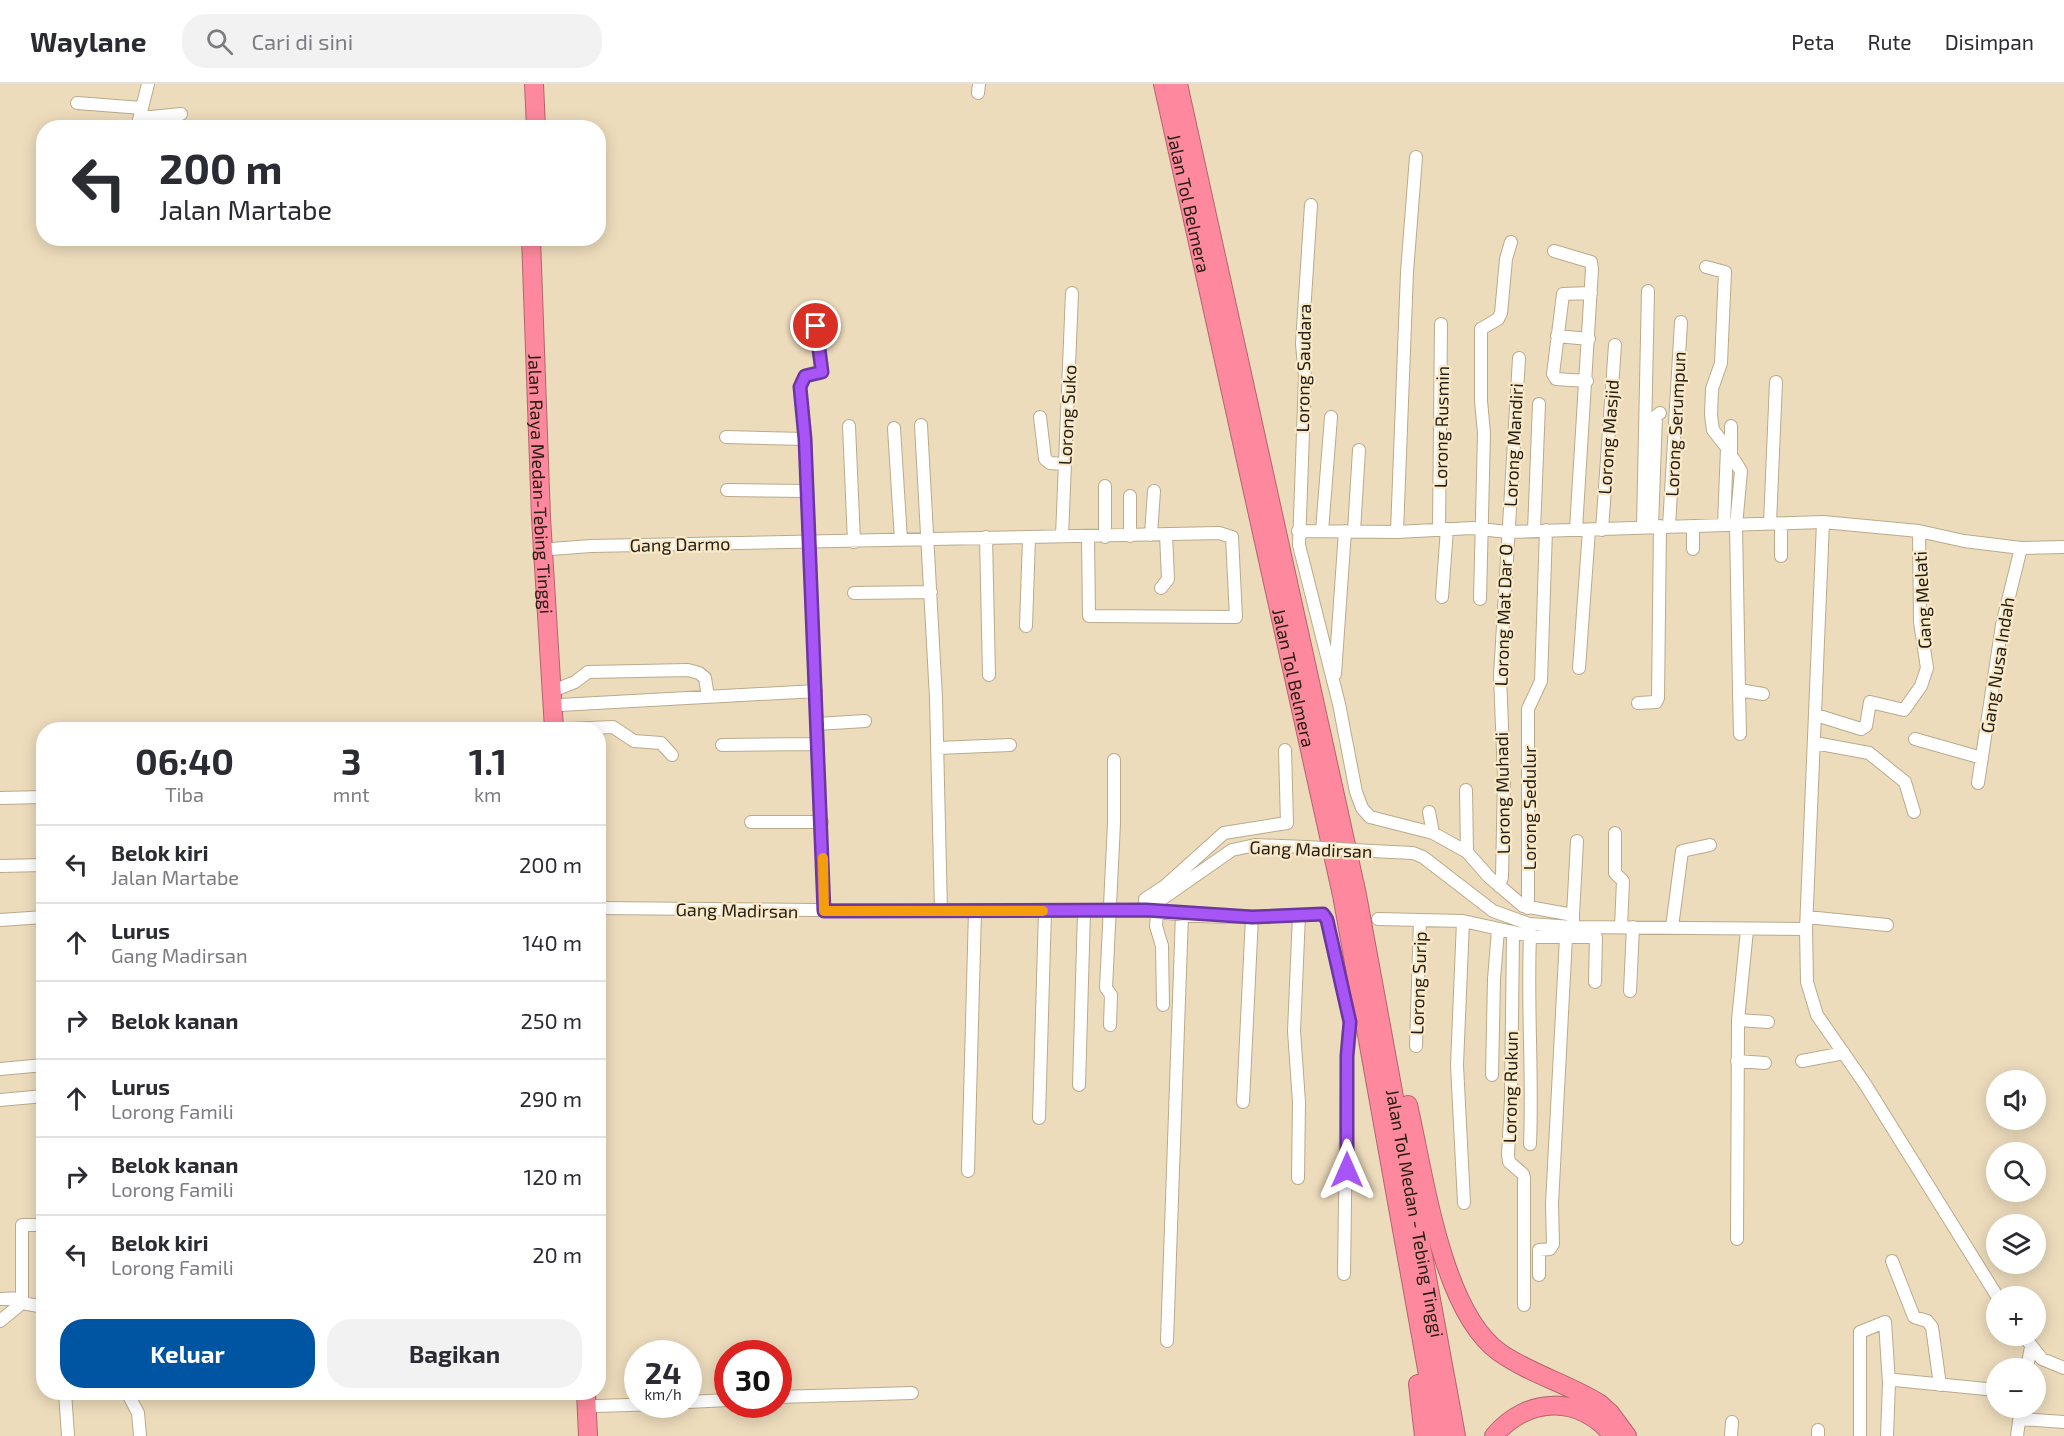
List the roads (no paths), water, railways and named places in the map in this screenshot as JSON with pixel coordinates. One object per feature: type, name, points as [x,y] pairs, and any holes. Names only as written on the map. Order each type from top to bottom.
[{"type":"highway","points":[[525,84],[527,120]]},
{"type":"highway","points":[[534,84],[536,120]]},
{"type":"highway","name":"Jalan Tol Belmera","points":[[1163,84],[1342,895],[1409,1272]]},
{"type":"highway","name":"Jalan Tol Belmera","points":[[1178,84],[1346,844],[1375,988]]},
{"type":"highway","name":"Jalan Raya Medan-Tebing Tinggi","points":[[531,246],[540,506],[554,722]]},
{"type":"highway","name":"Jalan Raya Medan-Tebing Tinggi","points":[[540,246],[551,549],[562,722]]},
{"type":"highway","points":[[1375,988],[1393,1041],[1445,1262],[1464,1310],[1478,1332],[1493,1348],[1512,1360],[1589,1397],[1610,1413],[1627,1436]]},
{"type":"highway","name":"Jalan Tol Medan - Tebing Tinggi","points":[[1375,988],[1456,1436]]},
{"type":"highway","points":[[1409,1272],[1414,1351],[1424,1436]]},
{"type":"highway","name":"Jalan Tol Medan - Tebing Tinggi","points":[[1409,1272],[1438,1436]]},
{"type":"highway","points":[[588,1436],[592,1400]]},
{"type":"highway","points":[[592,1400],[596,1436]]},
{"type":"highway","points":[[1494,1436],[1514,1416],[1551,1406],[1587,1413],[1596,1418],[1613,1436]]},
{"type":"street","points":[[140,120],[148,84]]},
{"type":"street","points":[[77,104],[181,114]]},
{"type":"street","points":[[1397,532],[1407,272],[1416,157]]},
{"type":"street","name":"Lorong Saudara","points":[[1311,205],[1302,344],[1305,376],[1298,531],[1321,636],[1334,682]]},
{"type":"street","points":[[1480,599],[1484,433],[1481,401],[1481,329],[1498,319],[1501,313],[1506,259],[1511,242]]},
{"type":"street","points":[[1554,251],[1591,262],[1587,381],[1589,530],[1579,668]]},
{"type":"street","points":[[1706,267],[1725,272],[1721,363],[1712,389],[1711,415],[1713,430],[1727,448],[1740,734]]},
{"type":"street","points":[[1648,291],[1656,526]]},
{"type":"street","name":"Lorong Suko","points":[[1062,537],[1072,293]]},
{"type":"street","points":[[1587,381],[1554,378],[1563,294],[1591,293]]},
{"type":"street","name":"Lorong Serumpun","points":[[1656,526],[1681,322]]},
{"type":"street","name":"Lorong Rusmin","points":[[1440,324],[1442,597]]},
{"type":"street","points":[[816,326],[822,372],[802,378],[800,387],[805,439],[824,911]]},
{"type":"street","points":[[1557,336],[1589,339]]},
{"type":"street","name":"Lorong Masjid","points":[[1589,530],[1615,345]]},
{"type":"street","name":"Lorong Mandiri","points":[[1507,532],[1512,490],[1519,358]]},
{"type":"street","points":[[1776,382],[1776,523],[1781,556]]},
{"type":"street","points":[[1539,404],[1540,531]]},
{"type":"street","points":[[1638,703],[1656,702],[1658,699],[1656,416],[1660,413]]},
{"type":"street","points":[[1040,417],[1045,459],[1050,463],[1064,464]]},
{"type":"street","points":[[1322,531],[1331,417]]},
{"type":"street","points":[[921,425],[931,592],[941,911]]},
{"type":"street","points":[[849,426],[854,542]]},
{"type":"street","points":[[1730,525],[1742,471],[1731,455],[1731,426]]},
{"type":"street","points":[[894,428],[901,540]]},
{"type":"street","points":[[726,437],[805,439]]},
{"type":"street","points":[[1359,450],[1334,682],[1356,792],[1362,808],[1370,817],[1433,833],[1467,852],[1499,886],[1528,908],[1571,926]]},
{"type":"street","points":[[1105,486],[1105,537]]},
{"type":"street","points":[[727,489],[807,491]]},
{"type":"street","points":[[1152,535],[1154,491]]},
{"type":"street","points":[[1130,496],[1130,536]]},
{"type":"street","points":[[1298,531],[1397,532],[1482,529],[1507,532],[1822,522],[1919,531],[1965,541],[2021,548],[2064,547]]},
{"type":"street","points":[[1822,522],[1815,743],[1806,923],[1807,982],[1810,1000],[1817,1015],[1844,1053],[1991,1286]]},
{"type":"street","points":[[1694,526],[1694,549]]},
{"type":"street","name":"Lorong Sedulur","points":[[1528,908],[1528,709],[1541,681],[1540,531]]},
{"type":"street","name":"Gang Melati","points":[[1816,715],[1864,728],[1868,704],[1873,702],[1904,710],[1921,686],[1927,668],[1920,622],[1919,531]]},
{"type":"street","name":"Lorong Mat Dar O","points":[[1500,699],[1507,532]]},
{"type":"street","name":"Gang Darmo","points":[[551,549],[591,546],[1220,533],[1232,537],[1236,617],[1089,616],[1088,537]]},
{"type":"street","points":[[1161,588],[1168,579],[1166,535]]},
{"type":"street","points":[[986,537],[989,675]]},
{"type":"street","points":[[1026,626],[1029,538]]},
{"type":"street","name":"Gang Nusa Indah","points":[[1978,783],[2002,625],[2021,548]]},
{"type":"street","points":[[854,593],[931,592]]},
{"type":"street","points":[[560,696],[588,672],[688,670],[699,673],[705,678],[708,697]]},
{"type":"street","points":[[1739,690],[1763,694]]},
{"type":"street","points":[[560,696],[708,697],[816,691]]},
{"type":"street","name":"Lorong Muhadi","points":[[1499,886],[1502,877],[1504,777],[1500,699]]},
{"type":"street","points":[[817,724],[865,721]]},
{"type":"street","points":[[606,727],[613,727],[634,741],[661,743],[672,755]]},
{"type":"street","points":[[1915,740],[1982,758]]},
{"type":"street","points":[[1815,743],[1869,753],[1905,782],[1914,812]]},
{"type":"street","points":[[722,745],[818,744]]},
{"type":"street","points":[[937,748],[1010,745]]},
{"type":"street","points":[[1163,1005],[1162,946],[1145,899],[1165,886],[1224,833],[1287,823],[1285,750]]},
{"type":"street","points":[[1110,1025],[1111,995],[1106,988],[1114,760]]},
{"type":"street","points":[[1466,790],[1467,852]]},
{"type":"street","points":[[0,798],[36,797]]},
{"type":"street","points":[[1428,812],[1433,833]]},
{"type":"street","points":[[751,822],[822,822]]},
{"type":"street","points":[[1615,833],[1615,873],[1623,881],[1630,991]]},
{"type":"street","points":[[1539,1275],[1539,1250],[1550,1249],[1553,1244],[1552,1204],[1577,841]]},
{"type":"street","name":"Gang Madirsan","points":[[606,908],[1151,911],[1232,850],[1255,845],[1413,853],[1423,857],[1493,911],[1529,924],[1571,926],[1596,932],[1627,927],[1747,930],[1806,923],[1887,925]]},
{"type":"street","points":[[1672,927],[1682,851],[1710,845]]},
{"type":"street","points":[[0,866],[36,865]]},
{"type":"street","points":[[968,1171],[975,911]]},
{"type":"street","points":[[1039,1118],[1045,911]]},
{"type":"street","points":[[1151,911],[1252,917],[1323,914],[1326,917],[1350,1022],[1347,1056],[1344,1274]]},
{"type":"street","points":[[1079,1085],[1084,912]]},
{"type":"street","points":[[1167,1341],[1182,914]]},
{"type":"street","points":[[1298,1178],[1299,1112],[1294,1032],[1299,915]]},
{"type":"street","points":[[1243,1102],[1252,917]]},
{"type":"street","points":[[0,920],[36,918]]},
{"type":"street","points":[[1378,919],[1463,921],[1530,936],[1571,926]]},
{"type":"street","name":"Lorong Surip","points":[[1416,1046],[1420,920]]},
{"type":"street","points":[[1463,921],[1457,1065],[1464,1203]]},
{"type":"street","points":[[1492,1075],[1494,979],[1498,930]]},
{"type":"street","points":[[1737,1239],[1738,1020],[1747,930]]},
{"type":"street","points":[[1595,982],[1596,932]]},
{"type":"street","name":"Lorong Rukun","points":[[1513,933],[1512,1099],[1508,1155],[1509,1162],[1523,1174],[1524,1178],[1524,1305]]},
{"type":"street","points":[[1530,936],[1528,1025],[1532,1046],[1530,1144]]},
{"type":"street","points":[[1738,1020],[1768,1022]]},
{"type":"street","points":[[1802,1061],[1844,1053]]},
{"type":"street","points":[[1737,1061],[1765,1063]]},
{"type":"street","points":[[0,1069],[36,1066]]},
{"type":"street","points":[[0,1100],[36,1097]]},
{"type":"street","points":[[0,1321],[22,1301],[22,1225],[36,1226]]},
{"type":"street","points":[[1892,1261],[1914,1317],[1927,1321],[1932,1327],[1940,1385]]},
{"type":"street","points":[[0,1299],[36,1305]]},
{"type":"street","points":[[1860,1436],[1860,1332],[1886,1322],[1889,1383],[1887,1436]]},
{"type":"street","points":[[2031,1347],[2042,1359],[2064,1368]]},
{"type":"street","points":[[2029,1358],[2031,1347]]},
{"type":"street","points":[[1889,1383],[1895,1380],[1986,1389]]},
{"type":"street","points":[[792,1397],[912,1393]]},
{"type":"street","points":[[606,1398],[624,1400]]},
{"type":"street","points":[[66,1400],[68,1436]]},
{"type":"street","points":[[131,1400],[138,1413],[140,1436]]},
{"type":"street","points":[[2017,1436],[2019,1418]]},
{"type":"street","points":[[2044,1418],[2064,1422]]},
{"type":"street","points":[[1731,1436],[1732,1422]]}]
